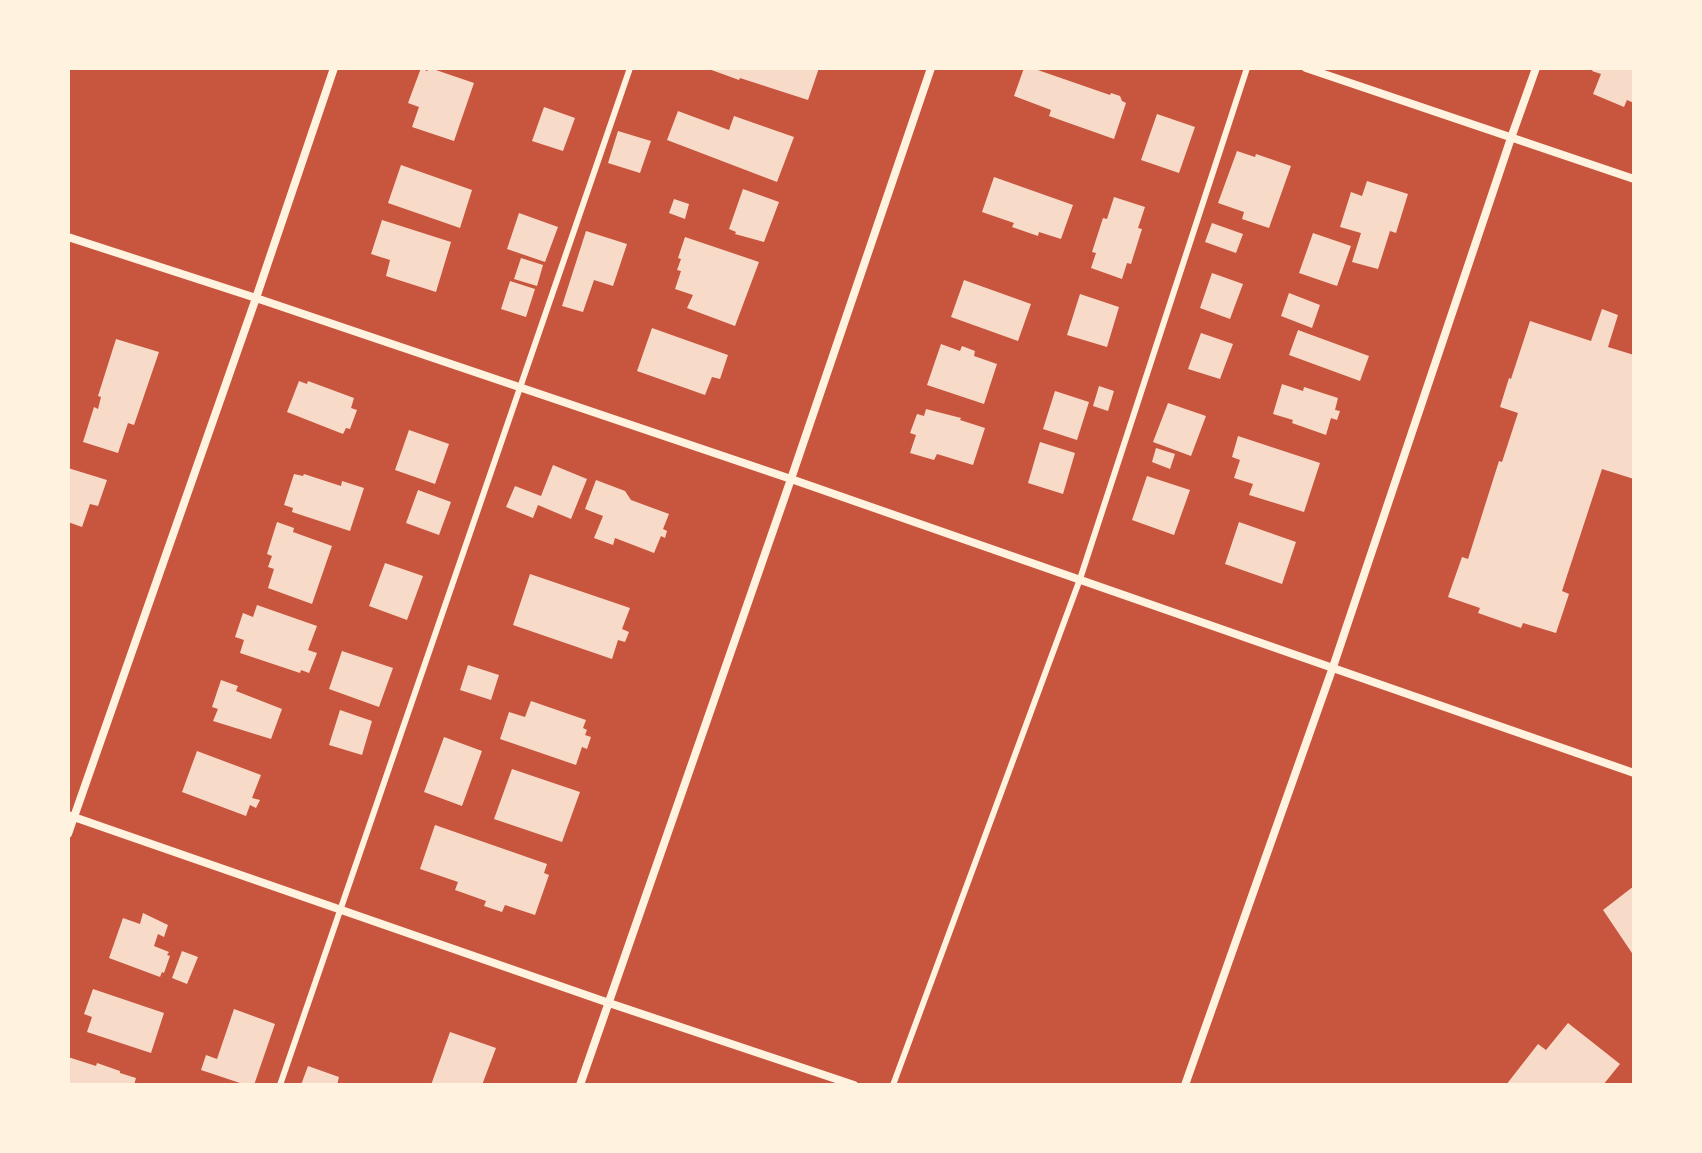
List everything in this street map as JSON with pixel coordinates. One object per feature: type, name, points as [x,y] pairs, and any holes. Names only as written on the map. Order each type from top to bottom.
[{"type":"street","points":[[68,834],[71,816],[256,298],[334,68]]},
{"type":"street","points":[[580,1085],[931,68]]},
{"type":"street","points":[[1306,68],[1634,179]]},
{"type":"street","points":[[1185,1085],[1333,667],[1536,68]]},
{"type":"street","points":[[68,237],[791,479],[1634,773]]},
{"type":"street","points":[[71,816],[854,1085]]},
{"type":"lane","points":[[280,1085],[630,68]]},
{"type":"lane","points":[[893,1085],[1080,579],[1247,68]]},
{"type":"building","points":[[421,68],[427,71],[430,68],[474,83],[454,141],[412,127],[419,107],[408,103]]},
{"type":"building","points":[[706,68],[819,68],[808,100]]},
{"type":"building","points":[[1024,68],[1120,96],[1126,103],[1114,139],[1049,116],[1051,110],[1014,96]]},
{"type":"building","points":[[1594,68],[1634,68],[1634,103],[1627,100],[1624,107],[1593,94],[1601,74],[1592,71]]},
{"type":"building","points":[[544,107],[575,118],[563,151],[532,141]]},
{"type":"building","points":[[678,111],[729,130],[734,116],[794,137],[777,182],[667,140]]},
{"type":"building","points":[[1157,114],[1195,127],[1179,173],[1141,160]]},
{"type":"building","points":[[618,131],[651,141],[640,173],[608,163]]},
{"type":"building","points":[[1237,151],[1291,166],[1269,228],[1242,219],[1244,212],[1218,203]]},
{"type":"building","points":[[401,165],[472,190],[460,228],[388,203]]},
{"type":"building","points":[[994,177],[1073,205],[1061,239],[1039,232],[1038,236],[1012,227],[1014,223],[982,212]]},
{"type":"building","points":[[1367,181],[1408,194],[1396,233],[1390,231],[1378,269],[1352,262],[1361,233],[1340,227],[1351,192],[1362,196]]},
{"type":"building","points":[[743,189],[779,202],[764,242],[735,234],[729,229]]},
{"type":"building","points":[[1114,197],[1145,207],[1131,264],[1127,263],[1122,279],[1091,268],[1096,253],[1092,252],[1103,218],[1107,219]]},
{"type":"building","points":[[674,199],[689,204],[685,219],[669,213]]},
{"type":"building","points":[[519,213],[558,227],[545,262],[507,249]]},
{"type":"building","points":[[382,220],[451,242],[436,292],[386,276],[390,260],[371,254]]},
{"type":"building","points":[[1212,223],[1243,234],[1236,253],[1205,242]]},
{"type":"building","points":[[586,231],[627,244],[613,286],[594,280],[583,312],[562,306]]},
{"type":"building","points":[[1313,233],[1351,246],[1337,286],[1299,273]]},
{"type":"building","points":[[685,237],[759,262],[735,326],[687,308],[693,295],[675,289],[681,271],[677,270],[681,259],[678,258]]},
{"type":"building","points":[[521,258],[543,265],[537,286],[514,279]]},
{"type":"building","points":[[1212,273],[1243,284],[1230,319],[1200,308]]},
{"type":"building","points":[[964,280],[1031,304],[1018,341],[951,317]]},
{"type":"building","points":[[510,281],[535,289],[526,317],[501,309]]},
{"type":"building","points":[[1289,293],[1320,305],[1312,328],[1281,316]]},
{"type":"building","points":[[1080,294],[1119,307],[1107,347],[1067,335]]},
{"type":"building","points":[[1602,309],[1618,315],[1608,347],[1634,355],[1634,479],[1602,469],[1562,591],[1569,594],[1556,633],[1523,623],[1521,628],[1478,613],[1480,608],[1448,597],[1462,557],[1468,559],[1499,461],[1502,462],[1518,413],[1500,407],[1530,321],[1591,341]]},
{"type":"building","points":[[652,328],[728,355],[720,379],[712,377],[705,395],[637,371]]},
{"type":"building","points":[[1298,330],[1369,356],[1360,381],[1289,355]]},
{"type":"building","points":[[1201,333],[1233,344],[1220,379],[1188,369]]},
{"type":"building","points":[[116,339],[159,352],[134,425],[128,423],[118,453],[83,442],[94,407],[98,409],[101,397],[98,396]]},
{"type":"building","points":[[941,344],[960,351],[962,346],[975,351],[974,356],[997,364],[984,404],[927,385]]},
{"type":"building","points":[[299,381],[307,384],[308,381],[354,398],[351,408],[357,410],[350,429],[346,428],[343,434],[287,412]]},
{"type":"building","points":[[1282,384],[1303,391],[1304,387],[1338,398],[1335,410],[1340,411],[1337,420],[1331,418],[1326,435],[1273,414]]},
{"type":"building","points":[[1099,386],[1114,391],[1108,411],[1093,406]]},
{"type":"building","points":[[1055,391],[1089,402],[1077,440],[1043,429]]},
{"type":"building","points":[[1168,403],[1206,416],[1191,456],[1153,442]]},
{"type":"building","points":[[926,409],[985,428],[973,465],[937,454],[934,460],[910,453],[916,435],[910,433],[917,414],[924,416]]},
{"type":"building","points":[[409,430],[449,444],[435,484],[395,470]]},
{"type":"building","points":[[1238,436],[1320,463],[1304,512],[1249,495],[1253,484],[1234,478],[1240,460],[1232,457]]},
{"type":"building","points":[[1040,442],[1075,453],[1063,494],[1028,483]]},
{"type":"building","points":[[1156,448],[1175,454],[1170,469],[1152,462]]},
{"type":"building","points":[[553,465],[587,479],[571,519],[538,505],[533,518],[506,507],[515,486],[541,496]]},
{"type":"building","points":[[68,468],[107,480],[98,506],[90,504],[82,527],[68,522]]},
{"type":"building","points":[[294,474],[304,474],[341,486],[342,481],[364,488],[350,531],[292,512],[293,508],[284,505]]},
{"type":"building","points":[[1147,476],[1190,490],[1174,535],[1132,520]]},
{"type":"building","points":[[596,480],[625,491],[631,500],[669,514],[663,529],[667,531],[665,538],[661,536],[654,553],[615,538],[613,545],[594,538],[603,516],[585,509]]},
{"type":"building","points":[[418,490],[451,502],[439,535],[406,523]]},
{"type":"building","points":[[277,522],[294,528],[293,532],[332,546],[312,604],[268,588],[274,569],[268,567],[272,556],[267,554]]},
{"type":"building","points":[[1239,522],[1296,542],[1282,584],[1225,564]]},
{"type":"building","points":[[385,563],[423,576],[407,620],[369,606]]},
{"type":"building","points":[[530,574],[630,608],[622,629],[629,632],[625,642],[618,640],[612,659],[513,625]]},
{"type":"building","points":[[257,605],[317,626],[308,650],[317,653],[309,673],[301,670],[300,673],[240,653],[244,640],[235,637],[243,613],[253,617]]},
{"type":"building","points":[[342,651],[393,668],[379,707],[329,689]]},
{"type":"building","points":[[468,665],[499,675],[491,700],[460,690]]},
{"type":"building","points":[[221,680],[238,686],[236,691],[282,709],[271,739],[213,721],[218,709],[212,707]]},
{"type":"building","points":[[531,701],[586,720],[583,728],[587,730],[585,735],[591,737],[587,749],[582,747],[576,765],[500,739],[509,712],[525,717]]},
{"type":"building","points":[[340,710],[372,721],[362,755],[329,745]]},
{"type":"building","points":[[444,737],[482,751],[462,806],[424,792]]},
{"type":"building","points":[[197,751],[261,775],[252,798],[260,800],[256,808],[250,805],[246,816],[182,792]]},
{"type":"building","points":[[512,769],[580,792],[562,842],[494,819]]},
{"type":"building","points":[[435,825],[547,864],[544,873],[549,875],[535,915],[505,905],[502,912],[484,906],[486,901],[455,890],[458,882],[420,869]]},
{"type":"building","points":[[1634,886],[1634,956],[1603,910]]},
{"type":"building","points":[[143,913],[168,925],[164,937],[158,934],[154,946],[169,952],[167,955],[170,956],[160,977],[109,958],[123,918],[140,924]]},
{"type":"building","points":[[182,951],[198,957],[187,984],[172,978]]},
{"type":"building","points":[[93,989],[164,1013],[151,1053],[87,1032],[92,1017],[84,1014]]},
{"type":"building","points":[[234,1009],[275,1024],[254,1085],[201,1070],[206,1055],[217,1059]]},
{"type":"building","points":[[1568,1023],[1620,1064],[1603,1085],[1506,1085],[1538,1044],[1546,1050]]},
{"type":"building","points":[[450,1032],[496,1048],[482,1085],[431,1085]]},
{"type":"building","points":[[68,1057],[120,1071],[136,1078],[134,1085],[68,1085]]},
{"type":"building","points":[[308,1066],[339,1077],[337,1085],[301,1085]]}]
